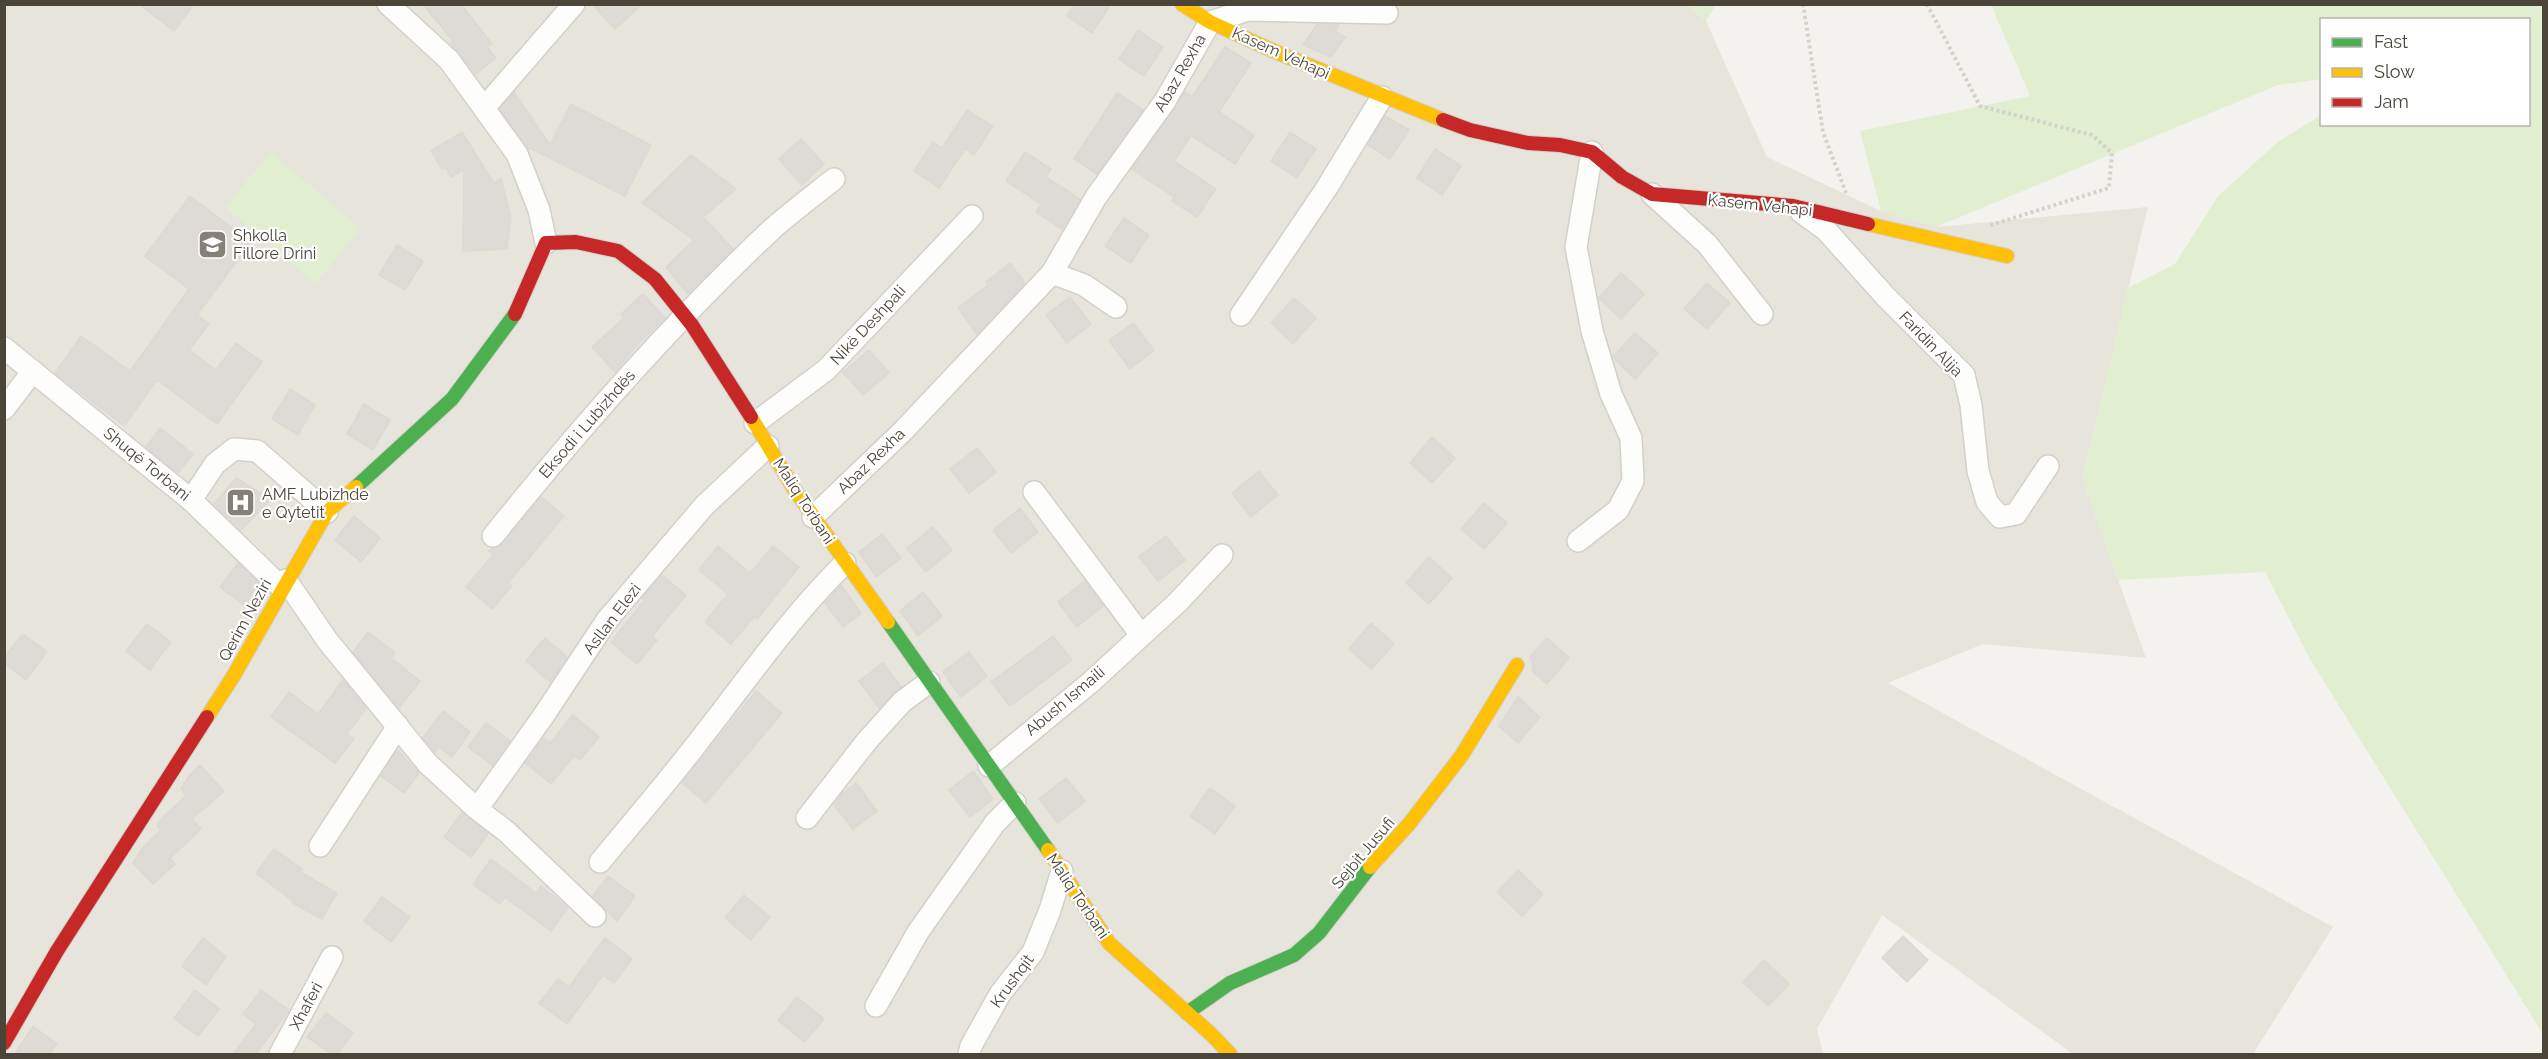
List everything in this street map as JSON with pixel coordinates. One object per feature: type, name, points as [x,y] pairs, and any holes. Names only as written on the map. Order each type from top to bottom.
[{"type":"street","points":[[388,4],[449,60],[517,154],[539,210],[546,243]]},
{"type":"street","points":[[484,108],[574,4]]},
{"type":"street","name":"Kasem Vehapi","points":[[1182,4],[1210,22],[1382,97],[1470,130],[1528,143],[1560,145],[1592,152],[1622,177],[1652,194],[1793,206],[2007,256]]},
{"type":"street","name":"Abaz Rexha","points":[[813,517],[903,431],[1052,273],[1096,197],[1166,101],[1210,22],[1248,10],[1388,13]]},
{"type":"street","points":[[1241,315],[1326,189],[1382,97]]},
{"type":"street","points":[[1578,541],[1618,510],[1634,481],[1631,438],[1611,394],[1592,331],[1575,247],[1592,152]]},
{"type":"street","points":[[685,316],[771,230],[834,179]]},
{"type":"street","points":[[1652,194],[1707,244],[1762,314]]},
{"type":"street","name":"Faridin Alija","points":[[1793,206],[1826,230],[1885,296],[1964,375],[1971,405],[1978,471],[1987,502],[2000,517],[2016,514],[2048,466]]},
{"type":"street","name":"Nikë Deshpali","points":[[755,423],[826,370],[972,216]]},
{"type":"street","name":"Maliq Torbani","points":[[546,243],[576,242],[618,251],[655,279],[685,316],[813,517],[989,765],[1109,943],[1230,1054]]},
{"type":"street","name":"Qerim Neziri","points":[[4,1043],[57,951],[234,675],[327,512],[452,399],[517,312],[546,243]]},
{"type":"street","points":[[1052,273],[1083,285],[1116,307]]},
{"type":"street","name":"Eksodi i Lubizhdës","points":[[494,536],[556,458],[685,316]]},
{"type":"street","name":"Shuqë Torbani","points":[[4,348],[192,500],[284,584]]},
{"type":"street","points":[[4,409],[33,371]]},
{"type":"street","name":"Asllan Elezi","points":[[477,809],[608,620],[704,506],[768,446]]},
{"type":"street","points":[[192,500],[215,464],[234,449],[257,451],[327,512]]},
{"type":"street","points":[[1034,492],[1141,636]]},
{"type":"street","name":"Abush Ismaili","points":[[989,765],[1091,682],[1178,602],[1222,555]]},
{"type":"street","points":[[600,862],[696,746],[773,642],[809,598],[845,563]]},
{"type":"street","points":[[284,584],[428,764],[477,809],[507,832],[595,916]]},
{"type":"street","name":"Sejbit Jusufi","points":[[1187,1013],[1230,983],[1294,956],[1319,933],[1363,874],[1409,824],[1462,754],[1517,665]]},
{"type":"street","points":[[807,818],[873,734],[902,702],[929,682]]},
{"type":"street","points":[[320,846],[398,726]]},
{"type":"street","points":[[876,1006],[918,932],[995,823],[1015,803]]},
{"type":"street","name":"Krushqit","points":[[969,1054],[971,1046],[1000,994],[1033,952],[1050,910],[1062,871]]},
{"type":"street","name":"Xhaferi","points":[[280,1054],[332,957]]},
{"type":"path","points":[[1803,4],[1823,132],[1856,222]]},
{"type":"path","points":[[1927,4],[1980,106],[2092,135],[2112,153],[2109,188],[1986,226]]},
{"type":"shaded area","points":[[5,5],[1687,5],[1706,21],[1767,157],[1881,211],[1936,227],[2148,207],[2082,478],[2146,658],[1983,644],[1888,683],[2333,927],[2253,1054],[2073,1054],[1882,915],[1817,1029],[1823,1054],[5,1054]]},
{"type":"green space","points":[[1687,5],[1716,5],[1706,21]]},
{"type":"green space","points":[[1991,5],[2543,5],[2543,1034],[2310,659],[2265,572],[2118,580],[2082,478],[2128,288],[2175,264],[2218,196],[2278,142],[2320,116],[2320,126],[2530,126],[2530,18],[2320,18],[2320,79],[2278,85],[1936,227],[1881,211],[1860,131],[2030,96]]},
{"type":"green space","points":[[271,152],[361,229],[315,284],[225,207]]},
{"type":"building","points":[[139,4],[194,4],[174,31]]},
{"type":"building","points":[[423,4],[461,4],[492,44],[487,47],[496,58],[476,74]]},
{"type":"building","points":[[592,4],[642,4],[615,29]]},
{"type":"building","points":[[1075,4],[1111,4],[1092,33],[1067,16]]},
{"type":"building","points":[[1317,24],[1339,25],[1335,31],[1345,37],[1331,57],[1303,45]]},
{"type":"building","points":[[1138,30],[1163,47],[1144,76],[1119,59]]},
{"type":"building","points":[[1225,47],[1251,63],[1219,112],[1254,135],[1235,164],[1191,135],[1174,161],[1216,189],[1197,217],[1172,201],[1174,197],[1132,169],[1185,92],[1192,97]]},
{"type":"building","points":[[514,92],[550,145],[571,104],[651,145],[625,196],[529,149],[500,109]]},
{"type":"building","points":[[1117,93],[1143,110],[1097,174],[1074,159]]},
{"type":"building","points":[[967,110],[993,126],[974,155],[965,149],[939,188],[914,171],[933,142],[942,148]]},
{"type":"building","points":[[1385,116],[1409,130],[1390,159],[1368,145]]},
{"type":"building","points":[[462,132],[494,183],[501,179],[511,217],[507,249],[463,251],[464,169],[451,177],[445,167],[442,169],[431,151]]},
{"type":"building","points":[[1290,132],[1316,149],[1297,178],[1271,161]]},
{"type":"building","points":[[801,139],[824,164],[802,185],[779,159]]},
{"type":"building","points":[[1435,149],[1461,166],[1442,195],[1417,178]]},
{"type":"building","points":[[1025,152],[1051,169],[1046,177],[1080,199],[1062,229],[1036,212],[1041,204],[1006,181]]},
{"type":"building","points":[[691,155],[736,189],[703,217],[733,249],[688,294],[666,267],[694,240],[642,203]]},
{"type":"building","points":[[190,196],[251,242],[197,315],[209,324],[189,350],[216,370],[236,343],[262,362],[217,424],[157,380],[124,426],[55,373],[81,336],[130,371],[189,289],[145,256]]},
{"type":"building","points":[[1124,218],[1149,235],[1131,263],[1105,246]]},
{"type":"building","points":[[397,245],[423,261],[405,290],[379,275]]},
{"type":"building","points":[[1010,263],[1025,283],[977,334],[958,308],[988,285],[986,282]]},
{"type":"building","points":[[1621,273],[1644,294],[1621,319],[1599,298]]},
{"type":"building","points":[[1707,283],[1730,303],[1707,329],[1684,309]]},
{"type":"building","points":[[643,294],[665,318],[634,348],[615,372],[592,347],[624,318],[621,314]]},
{"type":"building","points":[[1070,297],[1091,324],[1067,343],[1046,315]]},
{"type":"building","points":[[1294,298],[1316,318],[1293,344],[1271,323]]},
{"type":"building","points":[[1133,323],[1154,350],[1130,369],[1109,341]]},
{"type":"building","points":[[1635,333],[1658,353],[1635,379],[1613,357]]},
{"type":"building","points":[[869,350],[889,373],[863,395],[843,372]]},
{"type":"building","points":[[290,389],[315,405],[298,435],[272,419]]},
{"type":"building","points":[[364,404],[390,420],[373,450],[347,434]]},
{"type":"building","points":[[160,428],[193,454],[178,473],[146,447]]},
{"type":"building","points":[[1432,437],[1455,458],[1432,483],[1410,463]]},
{"type":"building","points":[[977,448],[996,472],[969,493],[950,469]]},
{"type":"building","points":[[1259,471],[1278,495],[1251,517],[1232,493]]},
{"type":"building","name":"AMF Lubizhde e Qytetit","points":[[236,478],[271,499],[241,530],[214,504]]},
{"type":"building","points":[[541,497],[564,516],[508,583],[512,586],[492,609],[466,587],[493,555],[489,551],[503,544]]},
{"type":"building","points":[[1484,503],[1507,523],[1484,549],[1461,529]]},
{"type":"building","points":[[1020,508],[1038,532],[1011,553],[993,530]]},
{"type":"building","points":[[354,516],[380,538],[361,562],[335,540]]},
{"type":"building","points":[[933,527],[952,550],[926,572],[907,548]]},
{"type":"building","points":[[882,534],[901,558],[876,577],[859,552]]},
{"type":"building","points":[[1166,536],[1185,560],[1158,581],[1139,557]]},
{"type":"building","points":[[718,546],[750,573],[773,546],[799,567],[757,619],[754,617],[731,644],[705,622],[728,594],[699,570]]},
{"type":"building","points":[[1429,557],[1452,578],[1429,604],[1406,583]]},
{"type":"building","points":[[238,563],[263,587],[248,608],[220,587]]},
{"type":"building","points":[[662,575],[686,595],[652,636],[657,640],[637,664],[611,642],[645,600],[642,598]]},
{"type":"building","points":[[1085,581],[1103,606],[1077,627],[1058,602]]},
{"type":"building","points":[[841,585],[861,613],[843,627],[825,603]]},
{"type":"building","points":[[923,592],[942,616],[918,636],[900,611]]},
{"type":"building","points":[[1371,623],[1394,644],[1371,669],[1349,649]]},
{"type":"building","points":[[147,624],[171,642],[150,670],[126,651]]},
{"type":"building","points":[[368,632],[395,653],[391,658],[420,681],[399,708],[353,652]]},
{"type":"building","points":[[23,634],[47,652],[26,680],[4,663],[4,657]]},
{"type":"building","points":[[1053,636],[1072,660],[1010,706],[991,682]]},
{"type":"building","points":[[545,638],[567,657],[550,682],[526,661]]},
{"type":"building","points":[[1547,638],[1569,658],[1547,684],[1532,671],[1531,656]]},
{"type":"building","points":[[969,652],[987,676],[961,697],[943,672]]},
{"type":"building","points":[[883,663],[901,687],[879,708],[859,681]]},
{"type":"building","points":[[343,680],[366,708],[347,734],[354,739],[335,763],[271,717],[289,692],[318,714]]},
{"type":"building","points":[[756,691],[782,713],[706,803],[682,783]]},
{"type":"building","points":[[1518,697],[1540,717],[1518,743],[1499,726]]},
{"type":"building","points":[[443,711],[470,732],[452,757],[439,747],[435,752],[423,738]]},
{"type":"building","points":[[573,715],[599,737],[580,760],[574,756],[551,784],[526,763],[544,738],[550,743]]},
{"type":"building","points":[[486,723],[510,741],[492,765],[468,747]]},
{"type":"building","points":[[397,750],[419,773],[404,793],[381,776]]},
{"type":"building","points":[[200,765],[224,791],[192,819],[201,829],[170,858],[175,864],[153,884],[133,863],[144,846],[161,830],[157,825],[162,818],[186,796],[181,789]]},
{"type":"building","points":[[973,771],[993,799],[970,817],[949,790]]},
{"type":"building","points":[[1066,778],[1085,801],[1058,823],[1039,799]]},
{"type":"building","points":[[856,783],[877,811],[853,829],[834,805],[842,794]]},
{"type":"building","points":[[1210,788],[1235,806],[1215,834],[1190,816]]},
{"type":"building","points":[[462,812],[488,834],[471,857],[444,837]]},
{"type":"building","points":[[274,849],[302,869],[300,872],[337,893],[322,919],[292,903],[293,901],[256,873]]},
{"type":"building","points":[[491,859],[536,893],[541,886],[568,908],[551,931],[505,897],[500,904],[473,884]]},
{"type":"building","points":[[1518,870],[1543,894],[1522,916],[1497,892]]},
{"type":"building","points":[[608,876],[635,896],[617,921],[593,896]]},
{"type":"building","points":[[744,895],[770,917],[751,940],[725,918]]},
{"type":"building","points":[[382,897],[410,917],[391,942],[364,921]]},
{"type":"building","points":[[1903,936],[1928,960],[1907,982],[1882,958]]},
{"type":"building","points":[[203,938],[226,957],[206,985],[182,966]]},
{"type":"building","points":[[605,938],[632,959],[614,983],[603,975],[567,1024],[539,1003],[558,979],[569,987]]},
{"type":"building","points":[[1764,960],[1789,984],[1768,1006],[1743,982]]},
{"type":"building","points":[[195,990],[219,1009],[198,1036],[174,1018]]},
{"type":"building","points":[[261,990],[289,1010],[256,1054],[233,1054],[256,1024],[243,1014]]},
{"type":"building","points":[[797,997],[824,1019],[804,1042],[778,1020]]},
{"type":"building","points":[[326,1013],[353,1033],[337,1054],[331,1054],[307,1037]]},
{"type":"building","points":[[33,1026],[57,1044],[49,1054],[15,1054]]},
{"type":"traffic: fast","points":[[356,487],[452,399],[515,314]]},
{"type":"traffic: fast","points":[[888,622],[1048,850]]},
{"type":"traffic: fast","points":[[1187,1013],[1230,983],[1294,955],[1319,933],[1370,867]]},
{"type":"traffic: slow","points":[[1182,4],[1210,22],[1276,52],[1443,120]]},
{"type":"traffic: slow","points":[[1868,224],[2007,256]]},
{"type":"traffic: slow","points":[[751,417],[794,489],[888,622]]},
{"type":"traffic: slow","points":[[207,717],[234,675],[327,512],[356,487]]},
{"type":"traffic: slow","points":[[1370,867],[1409,824],[1462,755],[1517,665]]},
{"type":"traffic: slow","points":[[1048,850],[1109,943],[1212,1035],[1230,1054]]},
{"type":"traffic: jam","points":[[1443,120],[1470,130],[1528,143],[1560,145],[1592,152],[1622,177],[1652,194],[1793,206],[1868,224]]},
{"type":"traffic: jam","points":[[515,314],[546,243],[576,242],[618,251],[655,279],[692,325],[751,417]]},
{"type":"traffic: jam","points":[[4,1043],[57,951],[207,717]]},
{"type":"place","name":"Shkolla Fillore Drini","points":[[212,244]]},
{"type":"place","name":"AMF Lubizhde e Qytetit","points":[[241,503]]}]
